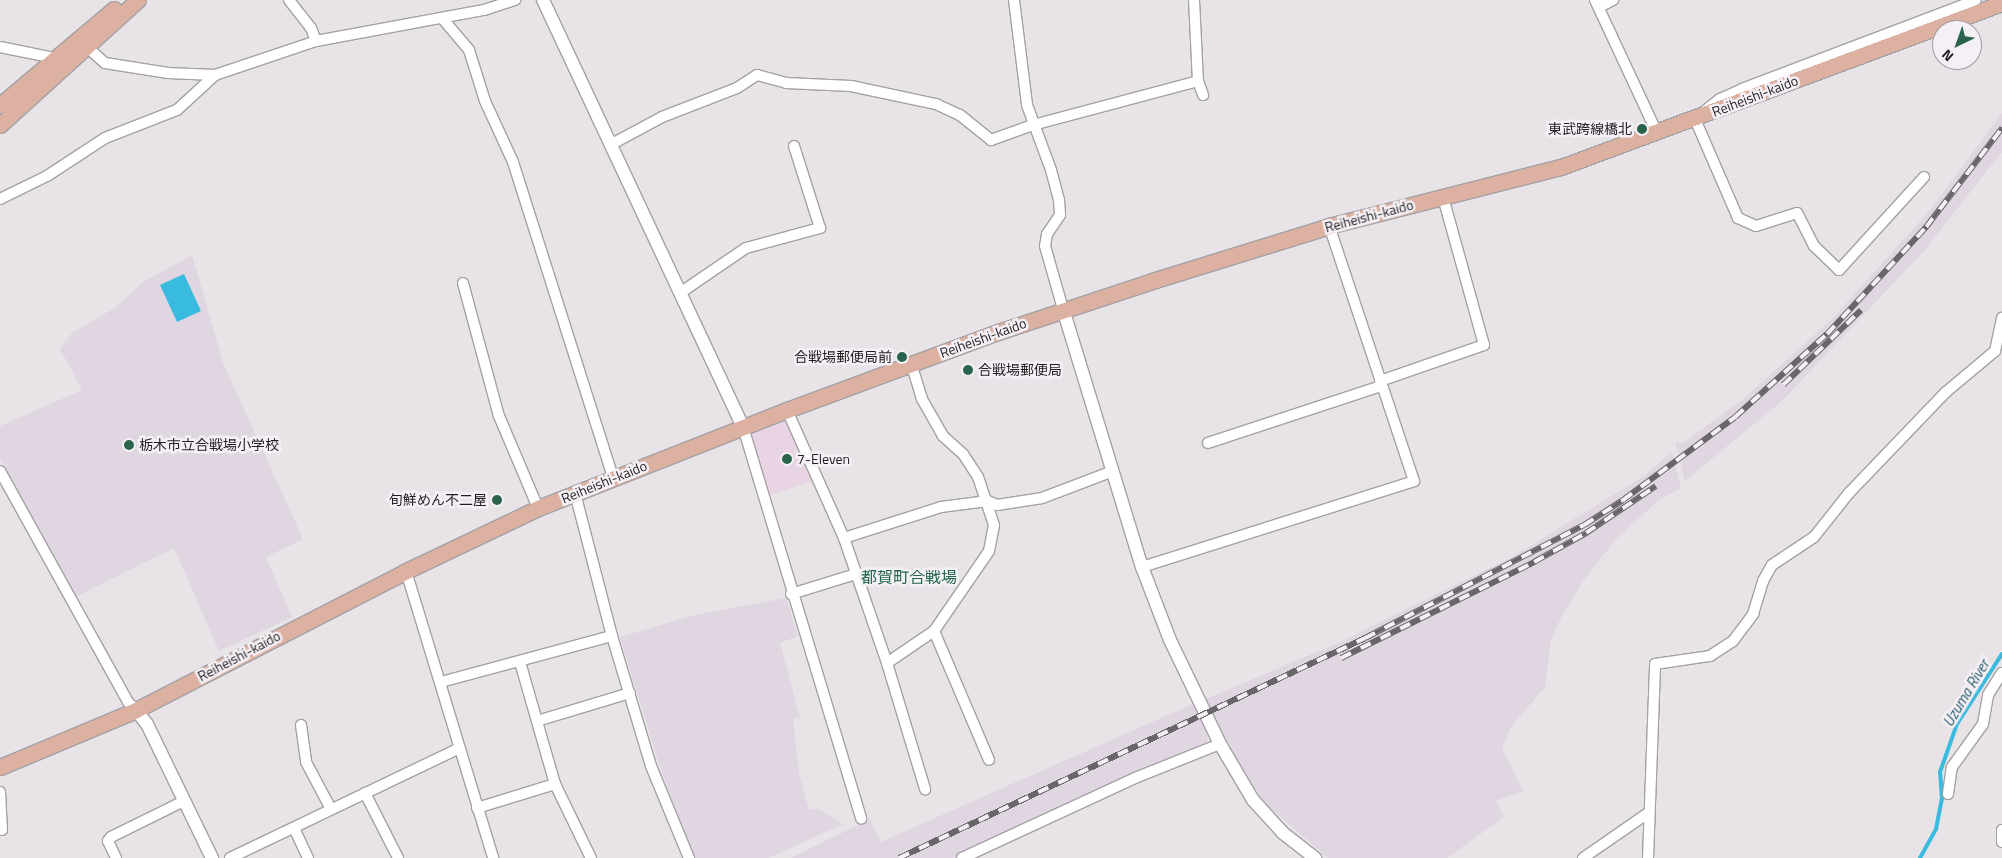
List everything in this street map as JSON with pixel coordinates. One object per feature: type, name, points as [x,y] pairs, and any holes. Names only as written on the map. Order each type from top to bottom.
[{"type":"main road","points":[[0,125],[125,0]]},
{"type":"main road","points":[[0,105],[63,61],[87,47],[138,0]]},
{"type":"main road","name":"Reiheishi-kaido","points":[[0,767],[136,710],[406,571],[538,508],[787,410],[1063,309],[1329,226],[1561,167],[2002,3]]},
{"type":"street","points":[[289,0],[311,28],[316,41]]},
{"type":"street","points":[[87,47],[105,63],[168,73],[215,75],[316,41],[442,18],[514,0]]},
{"type":"street","points":[[543,0],[743,427],[791,594],[861,819]]},
{"type":"street","points":[[1014,0],[1022,80],[1032,124],[1051,170],[1059,200],[1060,215],[1047,234],[1045,246],[1142,567],[1170,640],[1220,744],[1261,811],[1283,834],[1315,858]]},
{"type":"street","points":[[1194,0],[1198,81],[1203,95]]},
{"type":"street","points":[[1613,0],[1597,4],[1656,132]]},
{"type":"street","points":[[1924,177],[1839,270],[1814,246],[1797,213],[1756,226],[1738,218],[1694,119],[1720,99],[1742,89],[1976,0]]},
{"type":"street","points":[[442,18],[469,50],[486,102],[513,162],[613,478]]},
{"type":"street","points":[[0,47],[63,61]]},
{"type":"street","points":[[0,199],[47,176],[105,138],[177,110],[215,75]]},
{"type":"street","points":[[610,145],[662,117],[737,88],[757,75],[786,83],[852,86],[936,104],[960,115],[991,140],[1032,124],[1198,81]]},
{"type":"street","points":[[680,293],[746,248],[820,228],[794,146]]},
{"type":"street","points":[[1208,444],[1380,384],[1484,345],[1443,196]]},
{"type":"street","points":[[1142,567],[1414,482],[1329,226]]},
{"type":"street","points":[[463,283],[499,416],[538,508]]},
{"type":"street","points":[[1648,858],[1648,812],[1655,664],[1710,656],[1734,640],[1753,614],[1763,581],[1772,564],[1814,537],[1849,493],[1946,392],[1995,351],[2002,318]]},
{"type":"street","points":[[887,663],[934,631],[989,551],[994,525],[988,502],[978,477],[963,454],[943,436],[922,399],[911,364]]},
{"type":"street","points":[[787,410],[844,538],[887,663],[925,789]]},
{"type":"street","points":[[0,471],[128,702],[147,724],[212,858]]},
{"type":"street","points":[[844,538],[941,507],[988,502],[997,505],[1042,498],[1113,471]]},
{"type":"street","points":[[575,493],[612,636],[651,766],[689,858]]},
{"type":"street","points":[[406,571],[441,682],[458,749],[493,858]]},
{"type":"street","points":[[791,594],[856,574]]},
{"type":"street","points":[[934,631],[989,760]]},
{"type":"street","points":[[441,682],[612,636]]},
{"type":"street","points":[[520,662],[554,784],[591,858]]},
{"type":"street","points":[[1948,794],[1952,767],[1982,724],[1988,695],[1999,684],[2002,672]]},
{"type":"street","points":[[537,722],[630,693]]},
{"type":"street","points":[[301,725],[306,762],[331,810]]},
{"type":"street","points":[[962,858],[1135,778],[1220,744]]},
{"type":"street","points":[[230,858],[458,749]]},
{"type":"street","points":[[478,808],[554,784]]},
{"type":"street","points":[[0,792],[2,830]]},
{"type":"street","points":[[365,793],[398,858]]},
{"type":"street","points":[[116,858],[108,841],[111,837],[184,801]]},
{"type":"street","points":[[1583,858],[1648,812]]},
{"type":"street","points":[[294,828],[308,858]]},
{"type":"street","points":[[2002,830],[2002,842]]},
{"type":"shaded area","points":[[2002,113],[2002,152],[1923,252],[1783,400],[1685,481],[1675,441],[1681,444],[1741,401],[1831,320],[1931,209]]},
{"type":"shaded area","name":"栃木市立合戦場小学校","points":[[192,255],[223,363],[303,539],[266,557],[292,617],[219,651],[174,548],[75,597],[0,459],[0,426],[82,390],[60,349],[72,333],[116,307],[143,282]]},
{"type":"shaded area","points":[[785,418],[812,481],[768,496],[749,431]]},
{"type":"shaded area","points":[[1672,452],[1681,488],[1659,500],[1616,539],[1583,581],[1561,618],[1551,640],[1545,687],[1511,727],[1502,748],[1523,791],[1496,801],[1504,817],[1447,858],[1328,858],[1268,806],[1245,776],[1206,699],[1340,642],[1514,556],[1644,476]]},
{"type":"shaded area","points":[[786,598],[798,636],[780,643],[800,717],[793,719],[799,773],[809,810],[817,808],[843,824],[769,858],[694,858],[660,767],[620,637],[695,615]]},
{"type":"shaded area","points":[[1195,703],[1208,733],[1207,742],[1147,767],[953,858],[791,858],[870,819],[881,842]]},
{"type":"water","points":[[184,274],[201,311],[177,322],[160,285]]},
{"type":"waterway","name":"Uzuma River","points":[[1920,858],[1936,829],[1942,799],[1940,772],[1957,724],[2002,654]]},
{"type":"railway","points":[[899,858],[1365,638],[1584,525],[1623,500],[1735,417],[1827,334],[1926,227],[2002,128]]},
{"type":"railway","points":[[1783,385],[1861,310]]},
{"type":"railway","points":[[1341,658],[1534,562],[1586,533],[1656,486]]},
{"type":"place","name":"東武跨線橋北","points":[[1642,129]]},
{"type":"place","name":"合戦場郵便局前","points":[[902,357]]},
{"type":"place","name":"合戦場郵便局","points":[[968,370]]},
{"type":"place","name":"栃木市立合戦場小学校","points":[[129,445]]},
{"type":"place","name":"7-Eleven","points":[[787,459]]},
{"type":"place","name":"旬鮮めん不二屋","points":[[497,500]]},
{"type":"district","name":"都賀町合戦場","points":[[909,577]]}]
